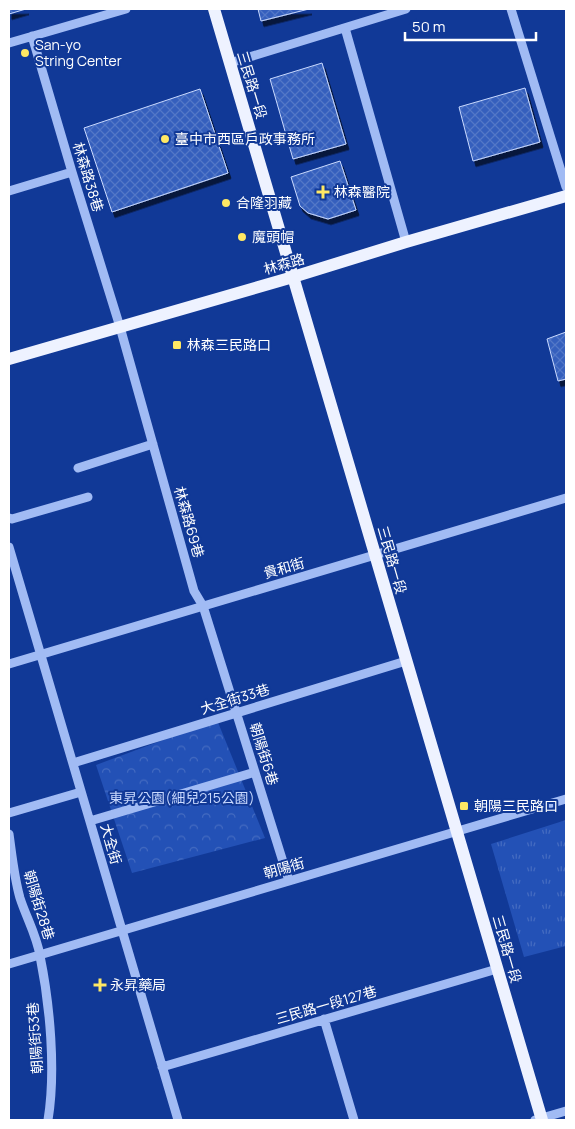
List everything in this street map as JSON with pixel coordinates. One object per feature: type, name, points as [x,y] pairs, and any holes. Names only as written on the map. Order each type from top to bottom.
[{"type":"main road","name":"三民路一段","points":[[214,9],[457,832],[539,1120]]},
{"type":"main road","name":"林森路","points":[[9,359],[566,196]]},
{"type":"street","points":[[9,43],[126,9]]},
{"type":"street","points":[[230,63],[406,9]]},
{"type":"street","points":[[511,9],[566,187]]},
{"type":"street","points":[[345,28],[406,242]]},
{"type":"street","name":"林森路38巷","points":[[32,36],[120,326]]},
{"type":"street","points":[[9,191],[72,172]]},
{"type":"street","name":"林森路69巷","points":[[120,326],[194,592],[203,606]]},
{"type":"street","points":[[78,468],[153,444]]},
{"type":"street","points":[[9,518],[12,519],[88,497]]},
{"type":"street","name":"貴和街","points":[[9,664],[566,498]]},
{"type":"street","name":"大全街","points":[[9,547],[178,1120]]},
{"type":"street","name":"朝陽街6巷","points":[[203,606],[289,881]]},
{"type":"street","name":"大全街33巷","points":[[73,763],[406,661]]},
{"type":"street","points":[[90,821],[255,772]]},
{"type":"street","points":[[9,813],[81,792]]},
{"type":"street","name":"朝陽街","points":[[9,964],[566,798]]},
{"type":"street","name":"朝陽街28巷","points":[[9,834],[20,896],[40,954]]},
{"type":"street","name":"朝陽街53巷","points":[[40,954],[49,1030],[52,1095],[48,1120]]},
{"type":"street","name":"三民路一段127巷","points":[[162,1067],[497,969]]},
{"type":"street","points":[[324,1019],[354,1120]]},
{"type":"street","points":[[539,1120],[566,1111]]},
{"type":"green space","name":"東昇公園(細兒215公園)","points":[[217,720],[265,838],[132,873],[96,765]]},
{"type":"green space","points":[[566,820],[566,946],[524,957],[491,844]]},
{"type":"building","points":[[9,9],[26,9],[9,14]]},
{"type":"building","points":[[258,9],[309,9],[261,21]]},
{"type":"building","points":[[322,63],[346,144],[293,159],[270,79]]},
{"type":"building","points":[[525,88],[540,142],[473,161],[459,107]]},
{"type":"building","points":[[200,89],[228,173],[112,212],[84,128]]},
{"type":"building","name":"林森醫院","points":[[340,161],[356,210],[328,219],[308,213],[300,206],[291,177]]},
{"type":"building","points":[[566,332],[566,379],[558,381],[547,339]]},
{"type":"place","name":"San-yo String Center","points":[[25,53]]},
{"type":"place","name":"臺中市西區戶政事務所","points":[[165,139]]},
{"type":"place","name":"林森醫院","points":[[323,192]]},
{"type":"place","name":"合隆羽藏","points":[[226,203]]},
{"type":"place","name":"魔頭帽","points":[[242,237]]},
{"type":"place","name":"林森三民路口","points":[[177,345]]},
{"type":"place","name":"朝陽三民路口","points":[[464,806]]},
{"type":"place","name":"永昇藥局","points":[[100,985]]}]
